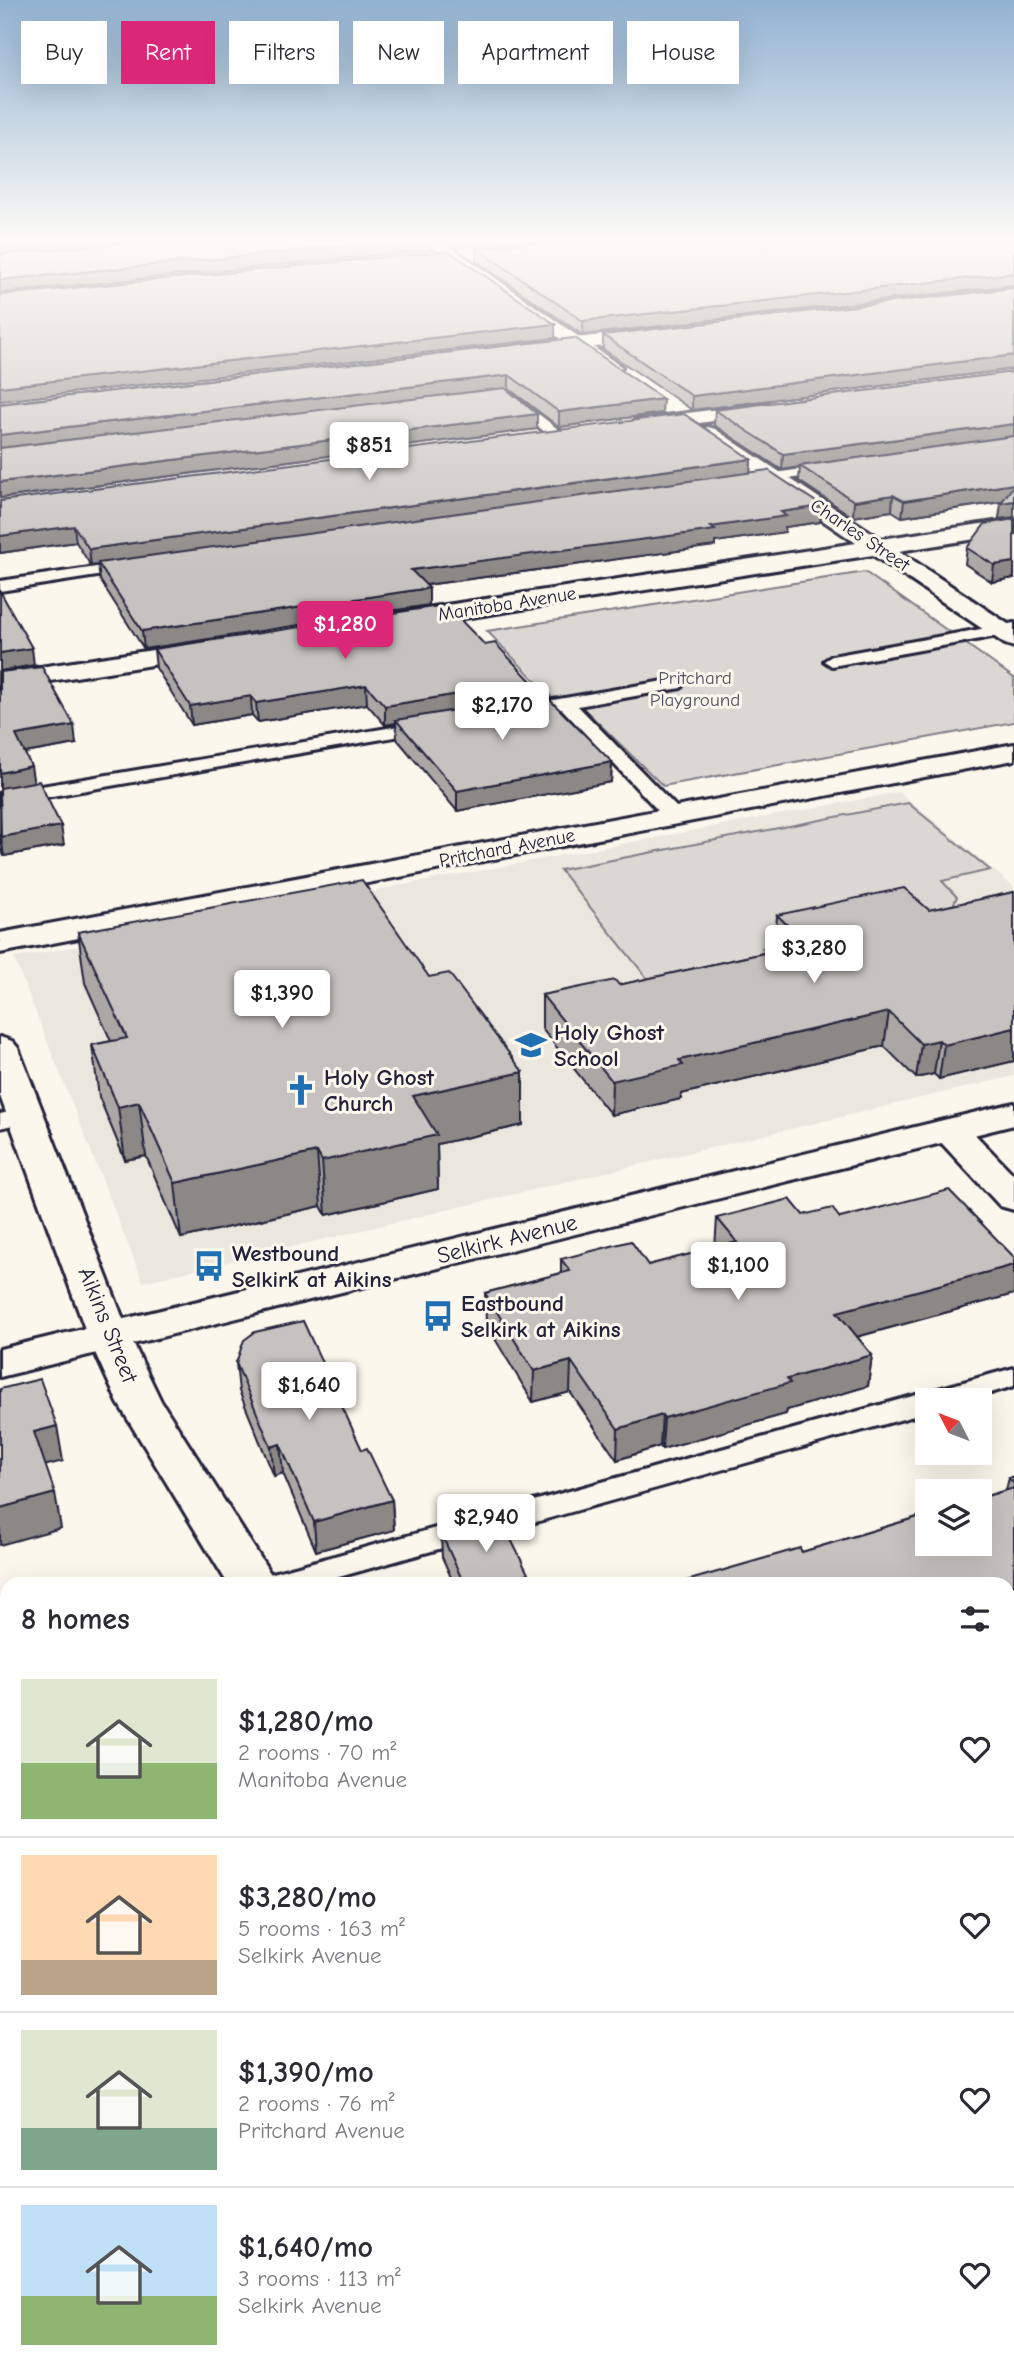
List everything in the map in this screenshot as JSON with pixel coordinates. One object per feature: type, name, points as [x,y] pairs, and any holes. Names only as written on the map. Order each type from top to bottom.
[{"type":"street","points":[[588,351],[633,382]]},
{"type":"street","name":"Charles Street","points":[[666,404],[773,478],[1010,632]]},
{"type":"street","points":[[622,428],[780,407]]},
{"type":"street","points":[[531,440],[584,433]]},
{"type":"street","name":"Manitoba Avenue","points":[[373,624],[1014,526]]},
{"type":"street","points":[[0,681],[235,645]]},
{"type":"street","name":"Pritchard Avenue","points":[[0,943],[1014,752]]},
{"type":"street","name":"Aikins Street","points":[[0,1048],[13,1118],[141,1403],[249,1577]]},
{"type":"street","name":"Selkirk Avenue","points":[[0,1363],[1014,1114]]},
{"type":"street","points":[[950,1130],[1014,1198]]},
{"type":"lane","points":[[495,397],[509,396],[558,436]]},
{"type":"lane","points":[[731,483],[852,466]]},
{"type":"lane","points":[[0,586],[141,566]]},
{"type":"lane","points":[[832,661],[1010,632]]},
{"type":"lane","points":[[510,712],[675,684]]},
{"type":"lane","points":[[566,703],[674,816]]},
{"type":"lane","points":[[0,799],[441,724]]},
{"type":"lane","points":[[976,1388],[1014,1377]]},
{"type":"lane","points":[[298,1577],[915,1406]]},
{"type":"shaded area","name":"Holy Ghost School","points":[[899,792],[1014,887],[1014,1076],[143,1282],[14,958]]},
{"type":"green space","points":[[410,351],[459,351],[0,404],[0,397]]},
{"type":"green space","name":"Pritchard Playground","points":[[865,572],[1014,678],[1014,722],[663,786],[574,699],[556,702],[487,631]]},
{"type":"green space","points":[[908,803],[990,870],[942,881],[957,897],[951,909],[762,948],[783,973],[663,998],[560,870]]},
{"type":"building","points":[[0,351],[319,351],[0,387]]},
{"type":"building","points":[[463,351],[594,351],[663,399],[559,412],[509,375],[0,435],[0,404]]},
{"type":"building","points":[[626,351],[1014,351],[1014,355],[692,396]]},
{"type":"building","points":[[1014,372],[1014,424],[783,454],[715,410]]},
{"type":"building","points":[[505,388],[537,414],[0,482],[0,448]]},
{"type":"building","points":[[684,414],[751,459],[89,549],[74,526],[0,536],[0,501]]},
{"type":"building","points":[[1014,436],[1014,484],[904,501],[893,495],[854,501],[800,466]]},
{"type":"building","points":[[768,470],[822,506],[781,512],[786,516],[711,527],[715,530],[411,570],[429,588],[142,631],[98,563]]},
{"type":"building","points":[[1014,485],[1014,501],[1001,503]]},
{"type":"building","points":[[1014,519],[1014,562],[994,565],[967,548],[985,524]]},
{"type":"building","points":[[0,591],[32,648],[0,653]]},
{"type":"building","points":[[446,605],[485,645],[495,643],[532,682],[385,706],[366,685],[256,703],[251,696],[190,706],[154,649]]},
{"type":"building","points":[[42,667],[74,725],[16,735],[31,766],[0,773],[0,672]]},
{"type":"building","points":[[545,695],[612,762],[457,791],[396,720]]},
{"type":"building","points":[[39,781],[61,826],[1,837],[0,788]]},
{"type":"building","name":"Holy Ghost Church","points":[[362,880],[429,977],[449,973],[523,1072],[413,1096],[437,1135],[322,1161],[317,1152],[175,1183],[139,1102],[118,1107],[92,1045],[127,1038],[78,932]]},
{"type":"building","name":"Holy Ghost School","points":[[904,888],[929,910],[1014,892],[1014,1028],[944,1045],[939,1040],[921,1044],[889,1012],[679,1060],[683,1065],[612,1081],[542,995],[615,980],[619,985],[791,947],[786,940],[798,935],[777,915]]},
{"type":"building","points":[[949,1190],[1014,1257],[1014,1265],[837,1312],[872,1355],[787,1379],[790,1383],[664,1418],[662,1415],[618,1429],[571,1361],[534,1371],[485,1293],[570,1271],[561,1259],[631,1241],[648,1265],[737,1242],[717,1218],[790,1199],[803,1215],[832,1208],[840,1218]]},
{"type":"building","points":[[303,1321],[362,1450],[367,1448],[392,1500],[314,1522],[280,1444],[271,1447],[236,1363],[244,1340],[255,1332]]},
{"type":"building","points":[[40,1379],[57,1426],[34,1432],[55,1493],[0,1508],[0,1389]]},
{"type":"building","points":[[1014,1488],[1014,1577],[700,1577],[800,1548],[802,1552],[915,1518],[915,1556],[992,1556],[992,1494]]},
{"type":"building","points":[[500,1517],[530,1577],[461,1577],[441,1533]]},
{"type":"place","name":"Holy Ghost School","points":[[531,1045]]},
{"type":"place","name":"Holy Ghost Church","points":[[301,1090]]},
{"type":"place","name":"Westbound Selkirk at Aikins","points":[[209,1266]]},
{"type":"place","name":"Eastbound Selkirk at Aikins","points":[[438,1316]]}]
